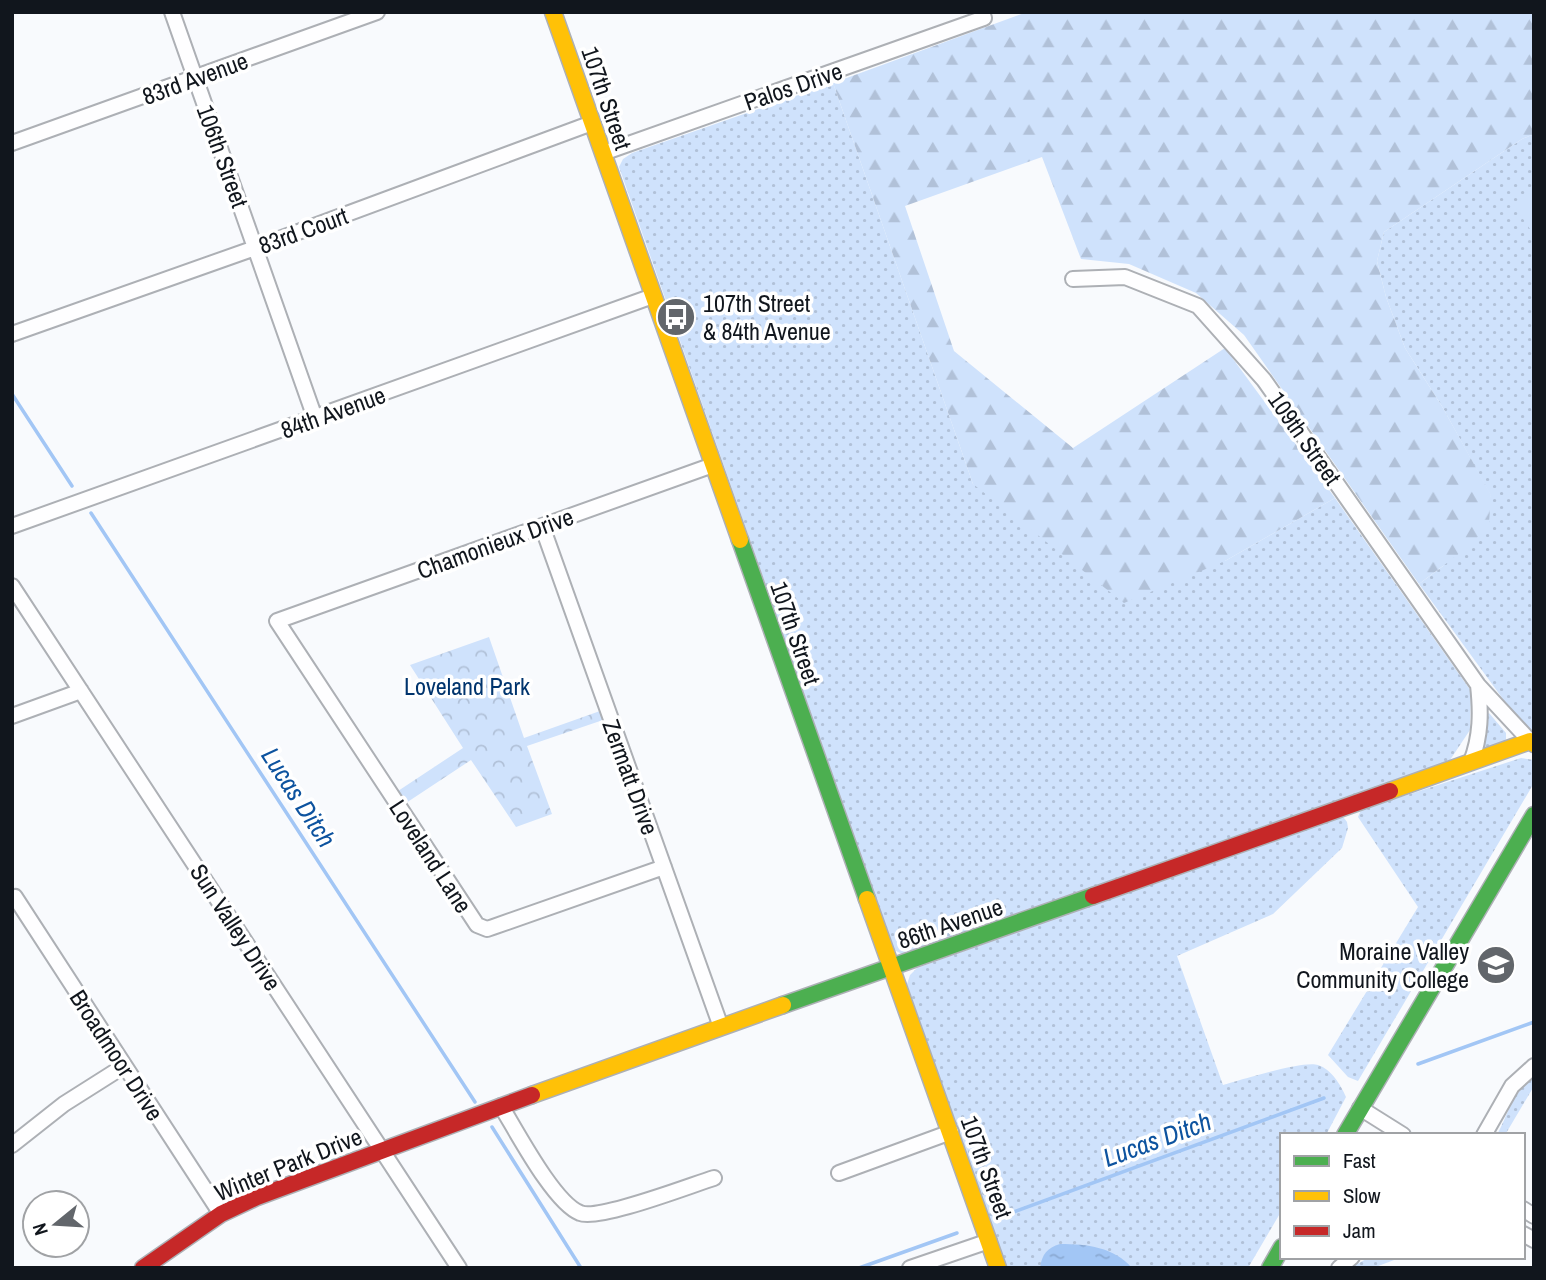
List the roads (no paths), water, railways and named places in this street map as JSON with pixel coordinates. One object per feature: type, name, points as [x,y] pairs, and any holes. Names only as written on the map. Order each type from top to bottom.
[{"type":"street","name":"106th Street","points":[[172,12],[316,418]]},
{"type":"street","name":"83rd Avenue","points":[[12,143],[377,12]]},
{"type":"street","name":"107th Street","points":[[553,12],[998,1268]]},
{"type":"street","name":"Palos Drive","points":[[603,153],[983,15]]},
{"type":"street","name":"83rd Court","points":[[12,334],[256,248],[592,123]]},
{"type":"street","name":"109th Street","points":[[1073,279],[1125,277],[1198,306],[1264,380],[1478,685],[1532,742]]},
{"type":"street","name":"84th Avenue","points":[[12,527],[653,296]]},
{"type":"street","name":"Chamonieux Drive","points":[[277,621],[713,465]]},
{"type":"street","name":"Zermatt Drive","points":[[542,526],[720,1027]]},
{"type":"street","name":"Sun Valley Drive","points":[[12,586],[459,1268]]},
{"type":"street","name":"Loveland Lane","points":[[277,621],[477,925],[482,928],[493,927],[664,867]]},
{"type":"street","points":[[1471,762],[1477,744],[1481,710],[1478,685]]},
{"type":"street","points":[[12,716],[81,691]]},
{"type":"street","name":"86th Avenue","points":[[382,1151],[720,1027],[1532,742]]},
{"type":"street","points":[[1350,1133],[1360,1108],[1534,815]]},
{"type":"street","name":"Broadmoor Drive","points":[[12,898],[15,897],[221,1214]]},
{"type":"street","points":[[12,1145],[64,1104],[124,1066]]},
{"type":"street","points":[[1485,1133],[1512,1086],[1534,1066]]},
{"type":"street","points":[[501,1106],[552,1187],[573,1209],[583,1214],[603,1213],[715,1178]]},
{"type":"street","points":[[1360,1108],[1400,1133]]},
{"type":"street","points":[[839,1173],[951,1132]]},
{"type":"street","name":"Winter Park Drive","points":[[143,1268],[221,1214],[257,1197],[382,1151]]},
{"type":"street","points":[[910,1268],[989,1241]]},
{"type":"street","points":[[1270,1268],[1280,1250]]},
{"type":"water","points":[[1060,1244],[1108,1251],[1132,1268],[1040,1268],[1046,1252]]},
{"type":"waterway","name":"Lucas Ditch","points":[[12,394],[72,486]]},
{"type":"waterway","name":"Lucas Ditch","points":[[91,513],[475,1102]]},
{"type":"waterway","name":"Lucas Ditch","points":[[1418,1064],[1534,1022]]},
{"type":"waterway","name":"Lucas Ditch","points":[[1003,1216],[1324,1098]]},
{"type":"waterway","name":"Lucas Ditch","points":[[492,1127],[581,1268]]},
{"type":"waterway","name":"Lucas Ditch","points":[[859,1268],[957,1233]]},
{"type":"place","name":"107th Street & 84th Avenue","points":[[676,317]]},
{"type":"place","name":"Moraine Valley Community College","points":[[1496,965]]},
{"type":"park label","name":"Loveland Park","points":[[467,686]]}]
